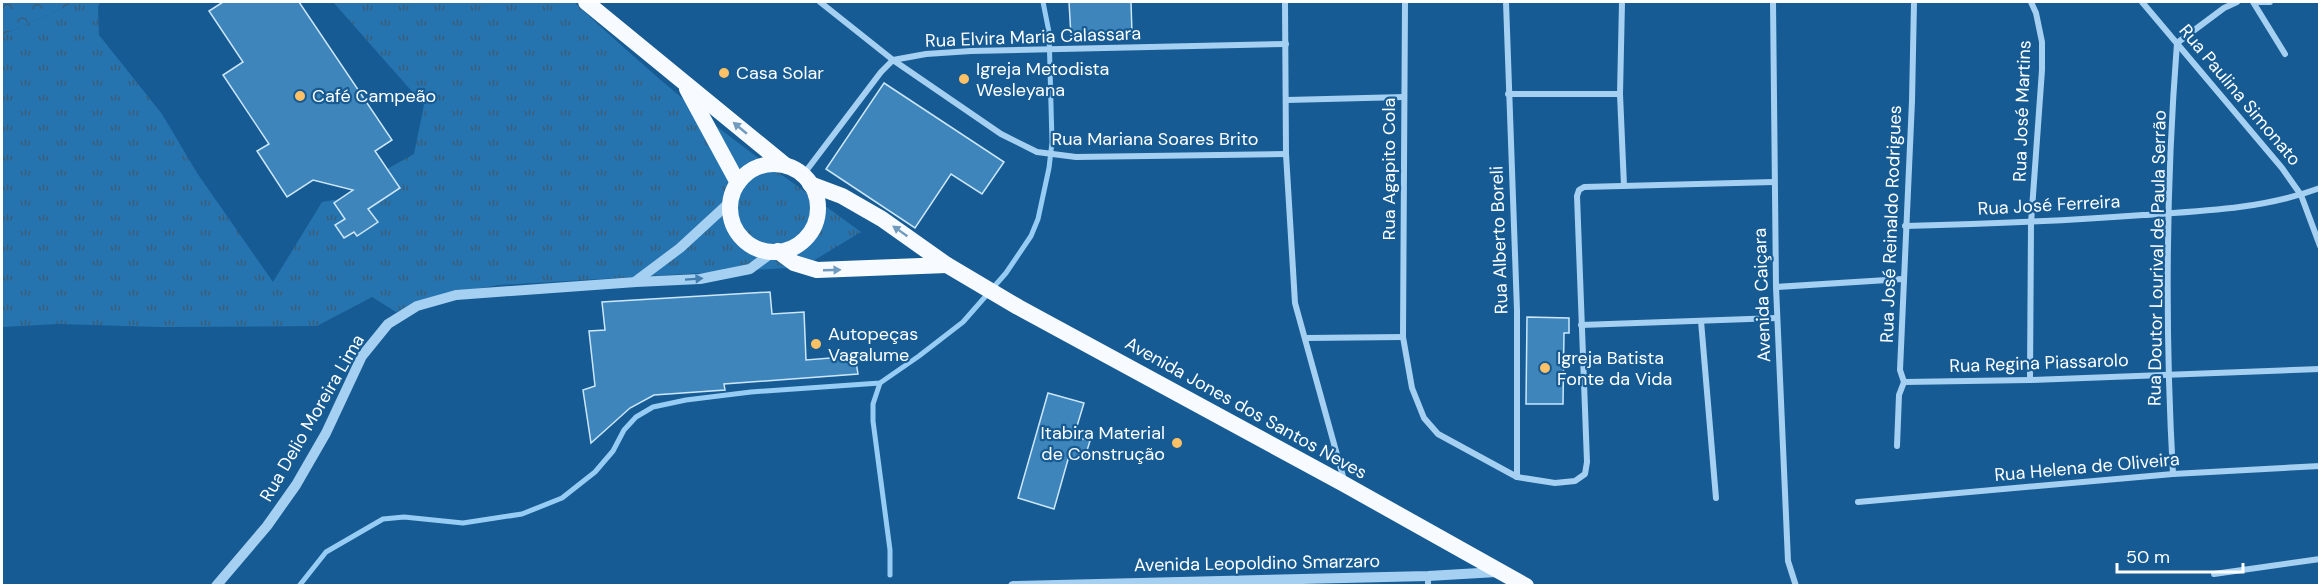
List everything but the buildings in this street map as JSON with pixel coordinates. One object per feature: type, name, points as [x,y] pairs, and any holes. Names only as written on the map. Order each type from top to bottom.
[{"type":"highway","name":"Avenida Jones dos Santos Neves","points":[[586,2],[785,165],[807,180],[842,196],[882,219],[947,266],[1018,307],[1526,585]]},
{"type":"highway","name":"Avenida Jones dos Santos Neves","points":[[683,80],[738,183]]},
{"type":"highway","points":[[785,165],[764,165],[753,169],[738,183],[730,202],[732,223],[744,241],[753,247],[776,252],[794,263],[817,270],[947,266]]},
{"type":"highway","points":[[776,252],[794,247],[803,241],[815,224],[818,203],[807,180]]},
{"type":"street","name":"Rua Mariana Soares Brito","points":[[820,2],[893,60],[1001,134],[1043,153],[1062,156],[1286,154]]},
{"type":"street","points":[[1286,2],[1286,154],[1295,303],[1344,484]]},
{"type":"street","name":"Rua Agapito Cola","points":[[1405,2],[1403,337],[1412,388],[1424,418],[1438,434],[1517,477],[1555,483],[1575,481],[1585,474],[1587,462],[1581,325]]},
{"type":"street","name":"Rua Alberto Boreli","points":[[1506,2],[1517,310],[1517,477]]},
{"type":"street","points":[[1622,2],[1620,94],[1624,186]]},
{"type":"street","name":"Avenida Caiçara","points":[[1773,2],[1777,318],[1788,561],[1796,585]]},
{"type":"street","name":"Rua José Reinaldo Rodrigues","points":[[1897,446],[1899,395],[1904,382],[1900,370],[1914,2]]},
{"type":"street","name":"Rua José Martins","points":[[2030,380],[2031,223],[2042,42],[2031,2]]},
{"type":"street","name":"Rua Paulina Simonato","points":[[2142,2],[2282,168],[2301,195],[2319,246]]},
{"type":"street","points":[[2177,43],[2224,8],[2237,2]]},
{"type":"street","points":[[2254,2],[2270,2]]},
{"type":"street","points":[[2254,2],[2285,54]]},
{"type":"street","name":"Rua Doutor Lourival de Paula Serrão","points":[[2173,474],[2168,373],[2170,213],[2177,43]]},
{"type":"street","name":"Rua Elvira Maria Calassara","points":[[893,60],[926,54],[1286,44]]},
{"type":"street","points":[[807,180],[881,72],[893,60]]},
{"type":"street","points":[[1508,94],[1620,94]]},
{"type":"street","points":[[1287,100],[1404,97]]},
{"type":"street","points":[[1774,182],[1584,187],[1579,190],[1577,196],[1581,325],[1777,318]]},
{"type":"street","name":"Rua José Ferreira","points":[[1905,226],[2031,223],[2242,207],[2301,195],[2319,188]]},
{"type":"street","points":[[636,282],[680,248],[730,202]]},
{"type":"street","name":"Rua Delio Moreira Lima","points":[[216,585],[267,526],[296,485],[326,433],[362,356],[388,324],[417,306],[456,294],[700,279],[750,269],[776,252]]},
{"type":"street","points":[[1776,287],[1903,279]]},
{"type":"street","points":[[1701,321],[1716,498]]},
{"type":"street","points":[[1305,338],[1403,337]]},
{"type":"street","name":"Rua Regina Piassarolo","points":[[1904,382],[2030,380],[2319,369]]},
{"type":"street","name":"Rua Helena de Oliveira","points":[[1858,502],[2173,474],[2319,466]]},
{"type":"street","points":[[2214,574],[2319,559]]},
{"type":"street","name":"Avenida Leopoldino Smarzaro","points":[[1013,585],[1428,580],[1501,571]]},
{"type":"green space","points":[[2,2],[71,2],[63,8],[2,35]]},
{"type":"green space","points":[[71,2],[100,2],[98,7],[99,35],[162,114],[197,173],[273,282],[322,202],[352,197],[389,168],[414,154],[424,105],[333,2],[574,2],[703,116],[861,232],[803,267],[499,285],[440,295],[396,312],[372,297],[317,326],[160,327],[58,324],[2,327],[2,35],[63,8]]},
{"type":"waterway","points":[[299,586],[326,552],[383,519],[404,517],[463,523],[522,514],[562,498],[595,472],[613,451],[624,430],[636,417],[653,407],[686,400],[751,392],[880,383],[963,322],[1006,273],[1031,236],[1038,219],[1052,142],[1049,32],[1043,2]]},
{"type":"waterway","points":[[880,383],[873,404],[873,421],[890,550],[890,575]]},
{"type":"place","name":"Casa Solar","points":[[724,73]]},
{"type":"place","name":"Igreja Metodista Wesleyana","points":[[964,79]]},
{"type":"place","name":"Café Campeão","points":[[300,96]]},
{"type":"place","name":"Autopeças Vagalume","points":[[816,344]]},
{"type":"place","name":"Igreja Batista Fonte da Vida","points":[[1545,368]]},
{"type":"place","name":"Itabira Material de Construção","points":[[1177,443]]}]
